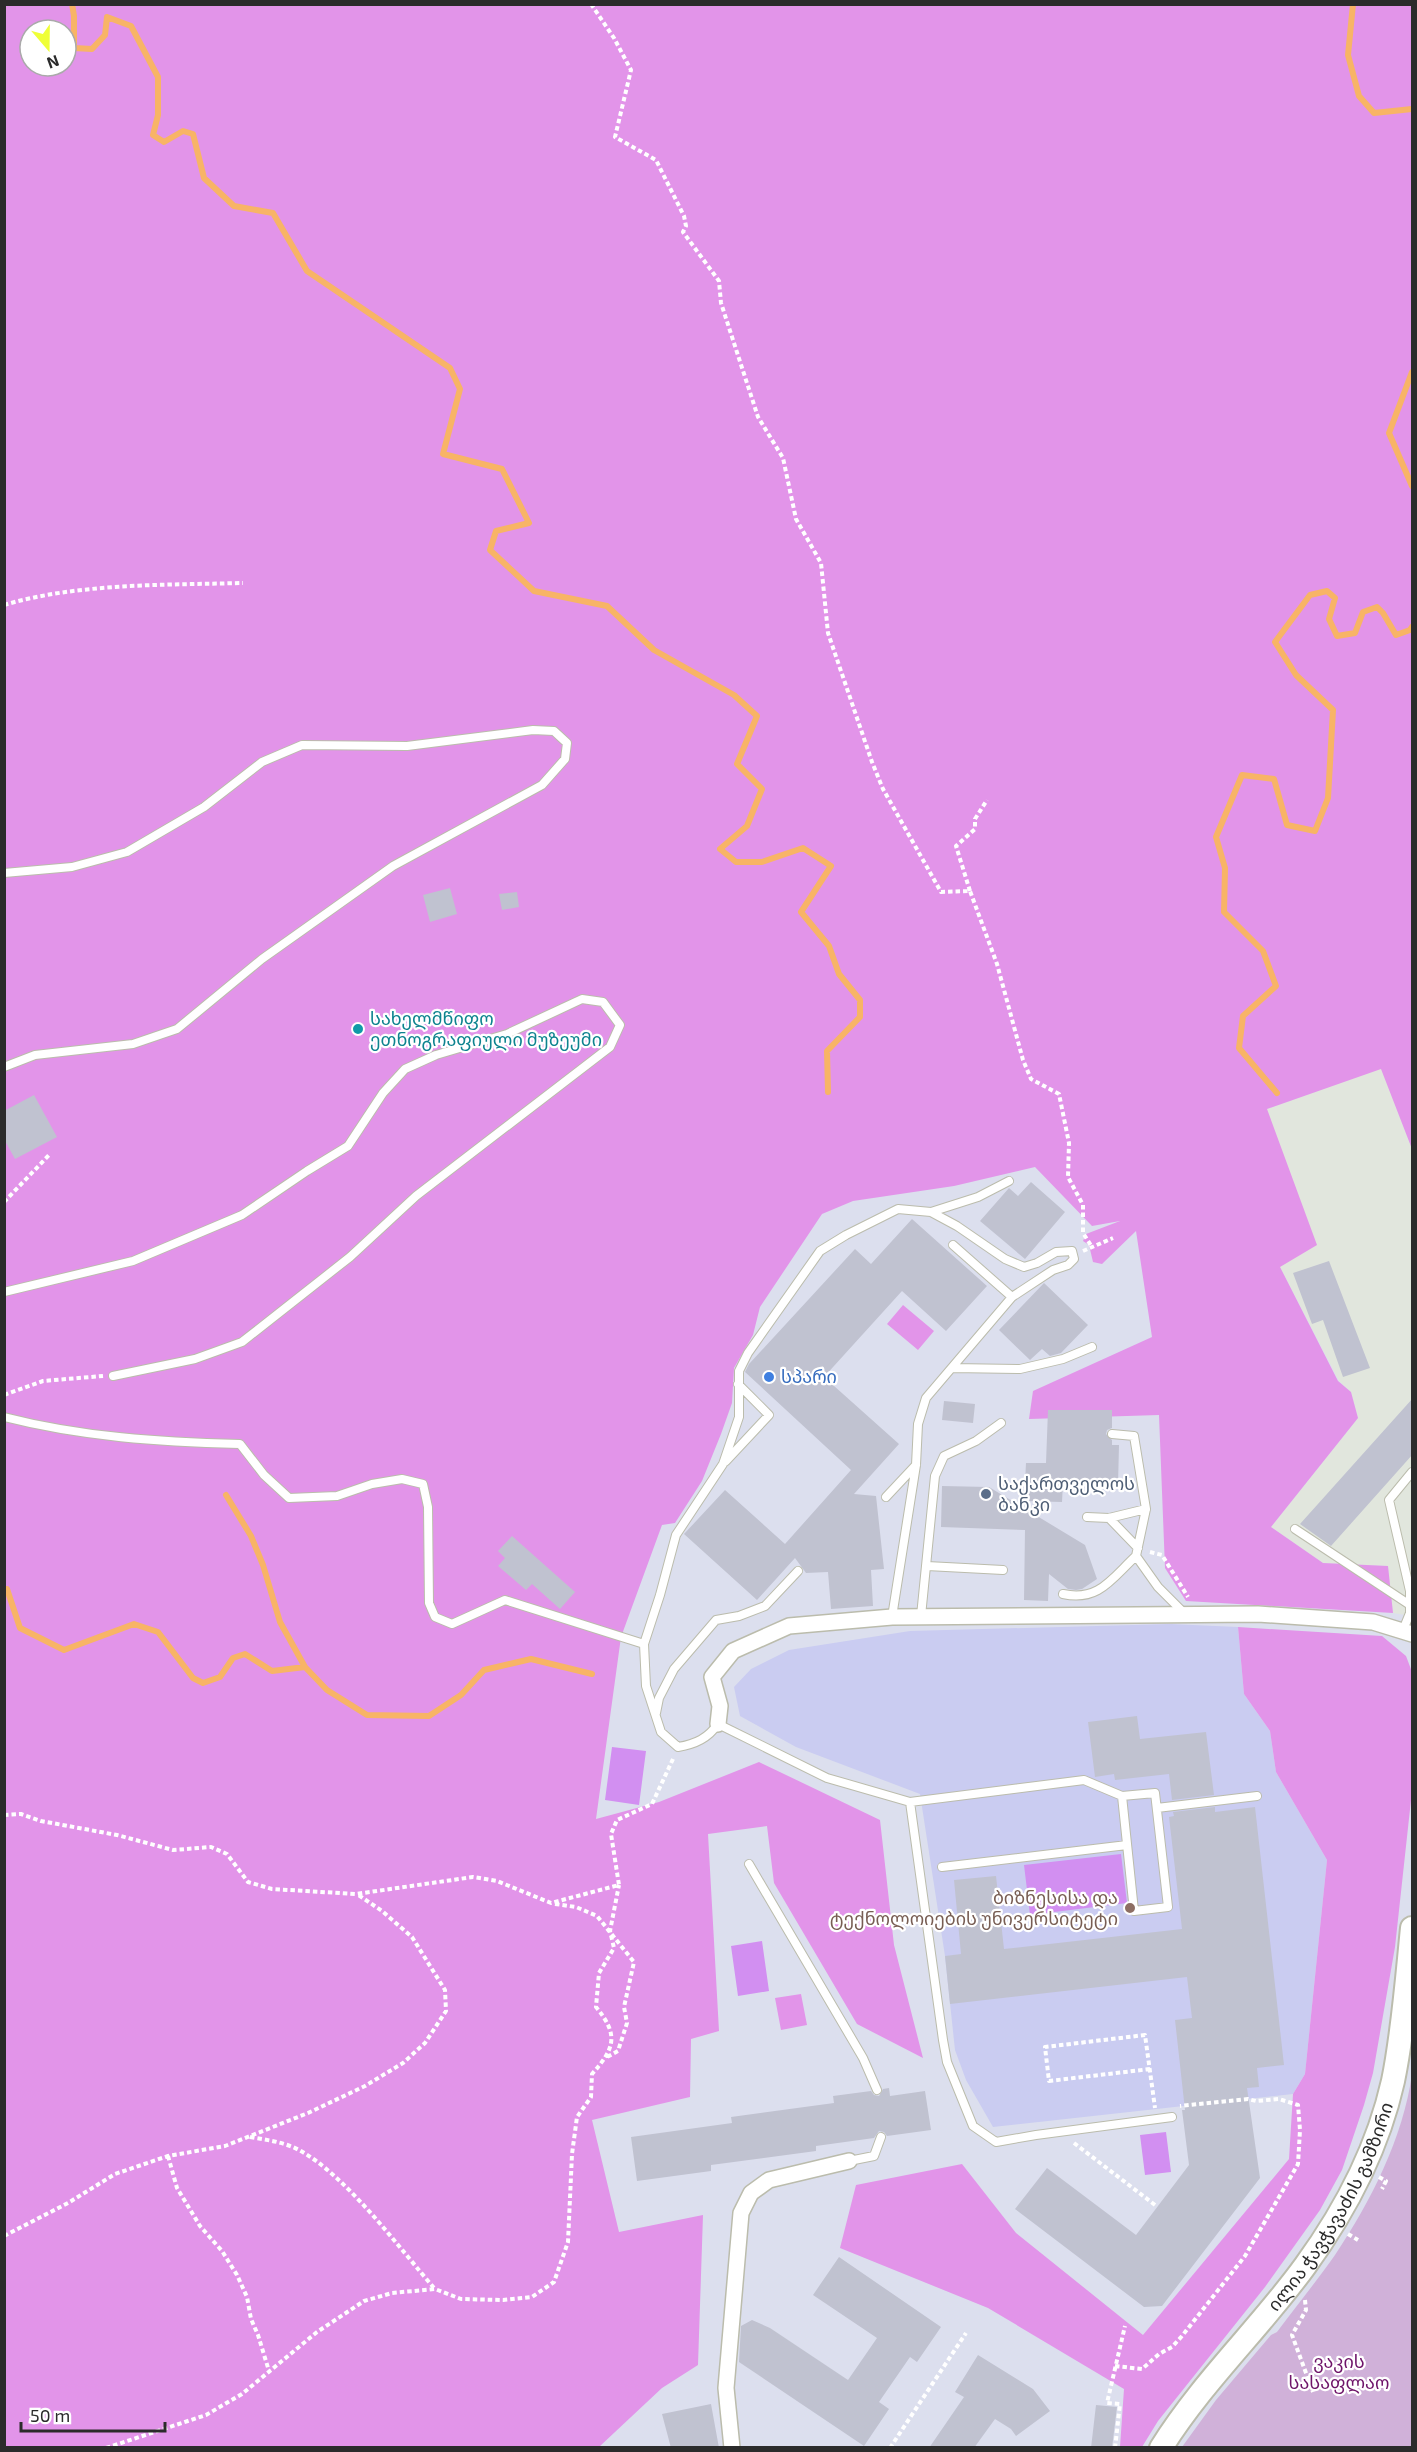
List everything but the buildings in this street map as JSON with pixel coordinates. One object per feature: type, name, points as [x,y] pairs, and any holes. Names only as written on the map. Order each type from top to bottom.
[{"type":"main road","name":"ილია ჭავჭავაძის გამზირი","points":[[1161,2448],[1178,2419],[1304,2268],[1327,2235],[1361,2172],[1382,2119],[1393,2080],[1412,1940]]},
{"type":"street","points":[[718,1724],[720,1706],[712,1677],[733,1651],[789,1626],[921,1616],[1258,1614],[1373,1622],[1407,1632],[1413,1646]]},
{"type":"street","points":[[732,2448],[726,2388],[741,2213],[751,2193],[769,2180],[849,2161]]},
{"type":"lane","points":[[4,873],[72,867],[127,852],[204,807],[262,762],[302,745],[407,746],[533,730],[554,731],[567,743],[565,759],[542,784],[393,866],[262,959],[177,1029],[133,1044],[35,1055],[4,1067]]},
{"type":"lane","points":[[4,1292],[133,1261],[242,1215],[348,1146],[383,1093],[405,1070],[436,1055],[507,1034],[582,999],[603,1002],[620,1025],[610,1047],[416,1196],[350,1257],[242,1342],[195,1359],[113,1376]]},
{"type":"lane","points":[[723,1464],[739,1417],[739,1371],[748,1353],[820,1251],[898,1209],[931,1212],[978,1197],[1010,1181]]},
{"type":"lane","points":[[892,1617],[916,1465],[918,1424],[926,1398],[1012,1297],[1053,1270],[1068,1265],[1074,1259],[1072,1251],[1063,1250],[1024,1267],[1014,1264],[957,1226],[931,1212]]},
{"type":"lane","points":[[953,1245],[1012,1297]]},
{"type":"lane","points":[[952,1368],[1020,1369],[1063,1359],[1092,1347]]},
{"type":"lane","points":[[738,1384],[769,1415],[723,1464],[676,1535],[644,1644],[646,1686],[661,1732],[678,1747],[690,1746],[709,1736],[718,1724],[827,1778],[910,1802],[1084,1780],[1122,1796],[1155,1793],[1168,1907],[1134,1911],[1122,1796]]},
{"type":"lane","points":[[4,1417],[30,1424],[105,1436],[162,1442],[240,1444],[264,1475],[289,1497],[337,1496],[372,1484],[402,1479],[423,1484],[428,1507],[429,1603],[435,1617],[452,1624],[505,1600],[644,1644]]},
{"type":"lane","points":[[921,1616],[935,1476],[944,1456],[976,1441],[1001,1423]]},
{"type":"lane","points":[[1063,1594],[1075,1597],[1096,1593],[1137,1552],[1146,1509],[1134,1436],[1112,1434]]},
{"type":"lane","points":[[886,1497],[916,1465]]},
{"type":"lane","points":[[1407,1632],[1410,1590],[1389,1500],[1413,1472]]},
{"type":"lane","points":[[1087,1517],[1109,1518],[1146,1509]]},
{"type":"lane","points":[[1109,1518],[1137,1552],[1158,1587],[1184,1613]]},
{"type":"lane","points":[[1295,1529],[1410,1605]]},
{"type":"lane","points":[[927,1566],[1003,1570]]},
{"type":"lane","points":[[656,1716],[659,1698],[674,1669],[716,1620],[738,1616],[765,1606],[798,1571]]},
{"type":"lane","points":[[1157,1808],[1257,1796]]},
{"type":"lane","points":[[910,1802],[943,2040],[955,2083],[973,2126],[996,2142],[1172,2117]]},
{"type":"lane","points":[[942,1867],[1127,1845]]},
{"type":"lane","points":[[749,1864],[863,2058],[877,2090]]},
{"type":"lane","points":[[849,2161],[874,2156],[881,2137]]},
{"type":"path","points":[[591,4],[614,38],[631,70],[615,138],[656,160],[684,216],[686,226],[683,232],[719,281],[721,303],[758,417],[783,458],[796,519],[821,563],[828,633],[883,789],[941,892],[970,891]]},
{"type":"path","points":[[4,605],[37,596],[150,586],[243,583]]},
{"type":"path","points":[[987,800],[975,819],[975,829],[956,846],[997,964],[1023,1060],[1031,1079],[1059,1095],[1069,1143],[1068,1177],[1083,1205],[1083,1233],[1092,1247]]},
{"type":"path","points":[[4,1202],[50,1155]]},
{"type":"path","points":[[1074,1254],[1113,1238]]},
{"type":"path","points":[[4,1395],[43,1381],[113,1376]]},
{"type":"path","points":[[1137,1552],[1162,1555],[1188,1597],[1197,1597]]},
{"type":"path","points":[[106,2448],[207,2415],[242,2394],[317,2332],[364,2301],[392,2293],[435,2289],[461,2299],[503,2300],[532,2297],[554,2282],[568,2242],[572,2154],[578,2117],[591,2097],[592,2074],[607,2056],[611,2046],[610,2024],[596,2007],[598,1973],[614,1948],[610,1931],[619,1885],[610,1834],[617,1820],[652,1804],[678,1747]]},
{"type":"path","points":[[4,1815],[21,1814],[41,1821],[117,1835],[173,1850],[211,1847],[227,1854],[248,1882],[272,1889],[356,1894],[473,1877],[497,1881],[551,1903],[576,1907],[597,1916],[634,1962],[624,2007],[627,2023],[618,2051],[607,2056]]},
{"type":"path","points":[[551,1903],[619,1885]]},
{"type":"path","points":[[4,2236],[68,2204],[115,2174],[168,2156],[200,2152],[249,2137],[364,2086],[403,2063],[424,2043],[446,2011],[445,1990],[412,1937],[382,1911],[356,1894]]},
{"type":"path","points":[[1150,2069],[1049,2081],[1045,2047],[1145,2035],[1150,2069],[1155,2108],[1163,2108]]},
{"type":"path","points":[[1115,2366],[1142,2369],[1159,2354],[1172,2347],[1182,2336],[1245,2256],[1298,2164],[1298,2105],[1279,2099],[1256,2101],[1248,2099],[1172,2107]]},
{"type":"path","points":[[1059,2132],[1155,2205]]},
{"type":"path","points":[[249,2137],[281,2142],[300,2151],[331,2174],[365,2207],[435,2289]]},
{"type":"path","points":[[168,2156],[177,2188],[200,2226],[222,2251],[237,2275],[247,2297],[250,2319],[258,2335],[269,2371]]},
{"type":"path","points":[[1380,2177],[1386,2181],[1382,2189]]},
{"type":"path","points":[[1348,2234],[1358,2240]]},
{"type":"path","points":[[1306,2310],[1292,2335],[1313,2392]]},
{"type":"path","points":[[1115,2448],[1120,2404],[1107,2403],[1125,2326]]},
{"type":"path","points":[[890,2448],[966,2333]]},
{"type":"shaded area","points":[[5,5],[1412,5],[1412,1149],[1381,1069],[1267,1109],[1317,1245],[1280,1267],[1338,1381],[1351,1392],[1358,1418],[1271,1527],[1323,1563],[1388,1566],[1393,1613],[1186,1601],[1165,1568],[1159,1415],[1029,1419],[1033,1391],[1152,1337],[1136,1231],[1102,1264],[1093,1262],[1089,1245],[1083,1241],[1086,1234],[1120,1221],[1092,1226],[1035,1167],[954,1186],[853,1201],[822,1214],[760,1307],[753,1335],[734,1368],[732,1403],[702,1481],[675,1523],[662,1525],[621,1637],[596,1819],[659,1802],[759,1762],[880,1820],[894,1945],[923,2058],[857,2024],[774,1883],[767,1826],[708,1834],[719,2031],[691,2039],[690,2097],[592,2120],[619,2232],[703,2215],[698,2365],[662,2388],[599,2447],[5,2447]]},
{"type":"shaded area","points":[[1381,1068],[1412,1149],[1412,1616],[1393,1613],[1388,1566],[1323,1563],[1271,1527],[1358,1418],[1351,1392],[1339,1381],[1280,1267],[1267,1109]]},
{"type":"shaded area","points":[[903,1305],[934,1331],[918,1350],[887,1324]]},
{"type":"shaded area","name":"ბიზნესისა და ტექნოლოიების უნივერსიტეტი","points":[[1170,1624],[1238,1627],[1244,1694],[1270,1731],[1276,1772],[1327,1860],[1305,2074],[1293,2094],[993,2127],[966,2080],[955,2050],[945,1956],[920,1794],[796,1747],[740,1716],[734,1687],[751,1669],[789,1650],[910,1631]]},
{"type":"shaded area","points":[[1238,1627],[1382,1636],[1406,1656],[1412,1672],[1412,1791],[1395,1947],[1373,2073],[1364,2105],[1342,2170],[1320,2210],[1265,2287],[1158,2421],[1142,2447],[1120,2447],[1124,2389],[988,2308],[840,2248],[856,2185],[962,2164],[1016,2233],[1143,2335],[1289,2159],[1293,2094],[1305,2074],[1327,1860],[1276,1772],[1270,1731],[1244,1694]]},
{"type":"shaded area","points":[[612,1747],[646,1751],[639,1805],[605,1800]]},
{"type":"shaded area","points":[[1121,1854],[1127,1903],[1030,1915],[1024,1865]]},
{"type":"shaded area","points":[[762,1941],[769,1991],[738,1996],[731,1946]]},
{"type":"shaded area","points":[[801,1994],[807,2025],[781,2030],[775,1998]]},
{"type":"shaded area","points":[[1166,2132],[1171,2172],[1145,2175],[1140,2135]]},
{"type":"green space","name":"ვაკის სასაფლაო","points":[[1412,2074],[1412,2447],[1182,2447],[1216,2400],[1271,2335],[1277,2332],[1328,2265],[1361,2213],[1393,2145],[1408,2098]]},
{"type":"waterway","points":[[72,4],[74,48],[92,49],[105,35],[107,17],[131,26],[158,77],[158,115],[153,135],[164,142],[183,131],[193,134],[204,178],[234,206],[273,213],[307,271],[450,368],[460,389],[443,454],[502,469],[529,523],[496,531],[490,550],[534,591],[607,606],[654,650],[734,695],[757,716],[737,764],[762,789],[747,826],[720,849],[736,862],[762,862],[803,848],[831,866],[801,912],[829,946],[839,974],[860,1000],[860,1017],[827,1051],[828,1092]]},
{"type":"waterway","points":[[1353,4],[1348,55],[1359,96],[1374,113],[1412,109]]},
{"type":"waterway","points":[[1412,372],[1389,433],[1412,486]]},
{"type":"waterway","points":[[1277,1093],[1239,1048],[1243,1016],[1276,986],[1263,951],[1224,912],[1225,868],[1216,837],[1242,775],[1274,779],[1287,825],[1315,831],[1328,798],[1333,710],[1296,675],[1275,642],[1310,595],[1327,591],[1335,598],[1329,619],[1337,636],[1355,633],[1363,612],[1377,607],[1396,635],[1412,627]]},
{"type":"waterway","points":[[226,1495],[251,1536],[263,1565],[280,1622],[305,1667]]},
{"type":"waterway","points":[[4,1589],[7,1589],[20,1628],[64,1650],[134,1624],[158,1632],[193,1678],[203,1683],[220,1677],[233,1658],[245,1654],[272,1671],[305,1667],[327,1690],[367,1715],[429,1716],[461,1695],[484,1670],[531,1659],[592,1674]]},
{"type":"place","name":"სახელმწიფო ეთნოგრაფიული მუზეუმი","points":[[358,1029]]},
{"type":"place","name":"სპარი","points":[[769,1377]]},
{"type":"place","name":"საქართველოს ბანკი","points":[[986,1494]]},
{"type":"place","name":"ბიზნესისა და ტექნოლოიების უნივერსიტეტი","points":[[1130,1908]]}]
